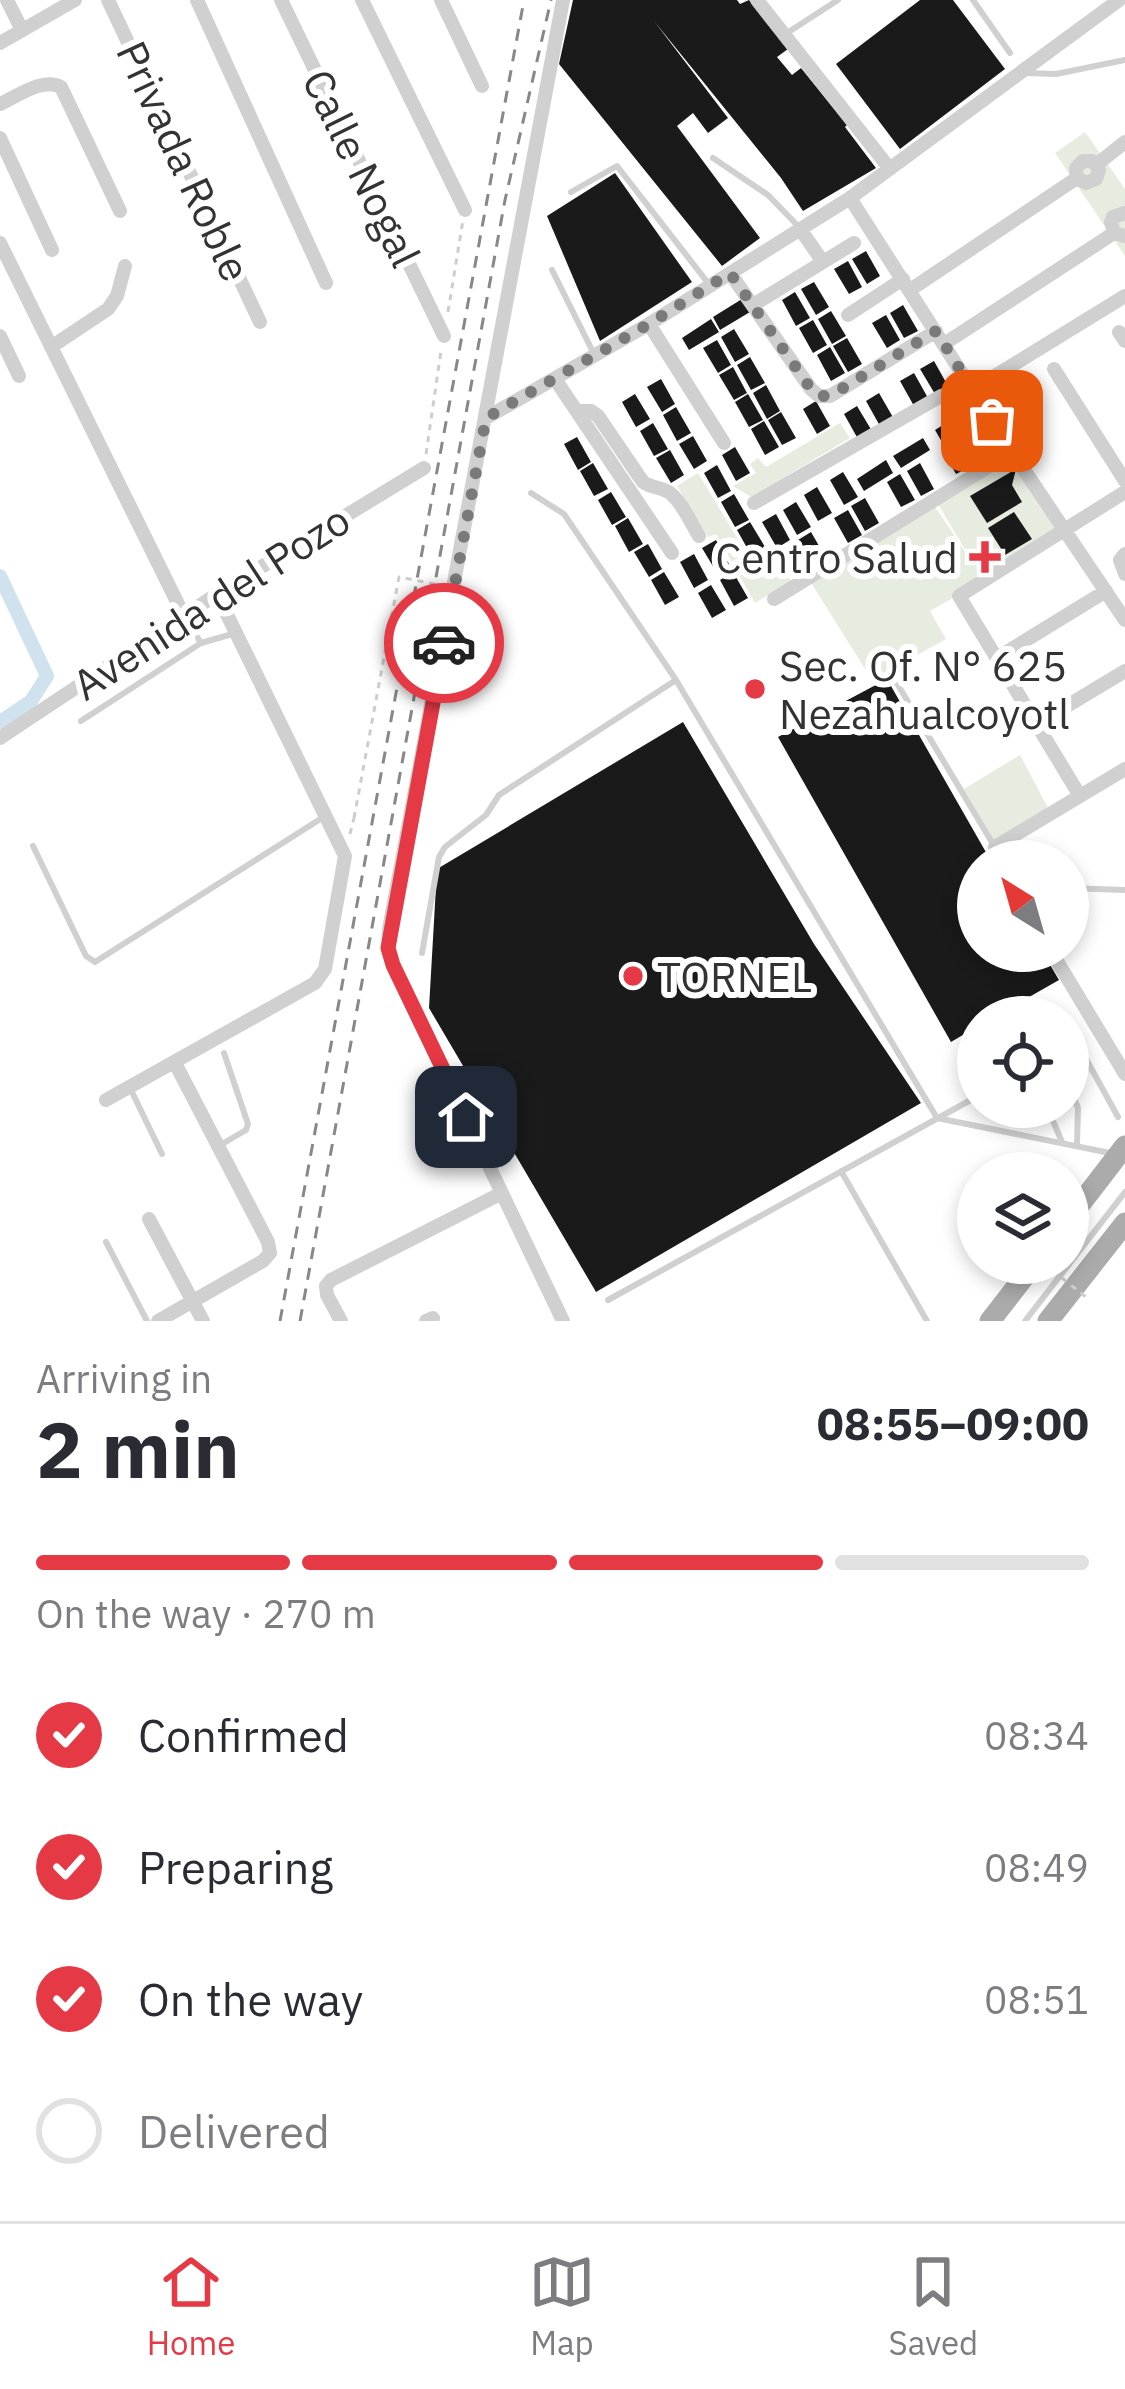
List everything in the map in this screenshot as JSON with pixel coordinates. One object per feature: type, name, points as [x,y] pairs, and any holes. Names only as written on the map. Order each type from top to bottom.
[{"type":"main road","points":[[1089,1196],[1124,1155]]},
{"type":"main road","points":[[1048,1321],[1123,1229]]},
{"type":"main road","points":[[989,1321],[1022,1284]]},
{"type":"street","points":[[7,0],[22,30]]},
{"type":"street","points":[[0,44],[75,0]]},
{"type":"street","name":"Privada Roble","points":[[107,0],[260,322]]},
{"type":"street","points":[[196,0],[326,283]]},
{"type":"street","name":"Calle Nogal","points":[[281,0],[444,336]]},
{"type":"street","points":[[362,0],[465,210]]},
{"type":"street","points":[[441,0],[482,86]]},
{"type":"street","points":[[563,0],[388,948],[563,1321]]},
{"type":"street","points":[[757,0],[890,169]]},
{"type":"street","points":[[486,418],[649,324],[850,198],[1100,9],[1119,0]]},
{"type":"street","points":[[0,104],[46,83],[61,87],[120,211]]},
{"type":"street","points":[[0,138],[52,250]]},
{"type":"street","points":[[848,315],[907,285],[1077,178],[1091,183],[1098,175],[1096,165],[1125,142]]},
{"type":"street","points":[[850,198],[1125,620]]},
{"type":"street","points":[[730,273],[811,389],[819,396],[830,396],[1119,234],[1111,222],[1125,213]]},
{"type":"street","points":[[800,229],[823,262]]},
{"type":"street","points":[[0,243],[184,616]]},
{"type":"street","points":[[753,305],[854,243]]},
{"type":"street","points":[[51,347],[108,309],[117,296],[124,266]]},
{"type":"street","points":[[754,503],[940,396],[972,390],[1125,296]]},
{"type":"street","points":[[649,324],[724,443]]},
{"type":"street","points":[[0,336],[19,376]]},
{"type":"street","points":[[1054,369],[1125,482]]},
{"type":"street","points":[[555,379],[672,554]]},
{"type":"street","points":[[578,411],[598,416],[643,482],[674,496],[699,536]]},
{"type":"street","points":[[773,599],[1012,452]]},
{"type":"street","name":"Avenida del Pozo","points":[[0,738],[217,594],[424,468]]},
{"type":"street","points":[[1080,796],[959,596],[1125,492]]},
{"type":"street","points":[[1125,554],[1120,560],[1125,574]]},
{"type":"street","points":[[997,658],[1106,591]]},
{"type":"street","points":[[106,1100],[321,977],[345,856],[217,594]]},
{"type":"street","points":[[1037,724],[1125,671]]},
{"type":"street","points":[[1019,840],[1125,769]]},
{"type":"street","points":[[1064,972],[1125,1074]]},
{"type":"street","points":[[158,1321],[263,1262],[270,1252],[175,1064]]},
{"type":"street","points":[[341,1321],[327,1295],[331,1280],[502,1193]]},
{"type":"street","points":[[149,1219],[203,1321]]},
{"type":"lane","points":[[784,34],[838,0]]},
{"type":"lane","points":[[973,0],[1010,53]]},
{"type":"lane","points":[[1021,72],[1056,74],[1125,60]]},
{"type":"lane","points":[[713,158],[768,195],[800,229]]},
{"type":"lane","points":[[571,192],[617,166],[710,286]]},
{"type":"lane","points":[[552,270],[595,356]]},
{"type":"lane","points":[[531,493],[564,514],[676,680],[937,1118],[1124,1155],[1089,1203]]},
{"type":"lane","points":[[184,616],[201,643]]},
{"type":"lane","points":[[81,721],[201,643],[236,633]]},
{"type":"lane","points":[[422,953],[439,857],[445,847],[486,814],[499,795],[676,680]]},
{"type":"lane","points":[[895,680],[991,840]]},
{"type":"lane","points":[[33,846],[86,956],[95,962],[326,816]]},
{"type":"lane","points":[[1089,889],[1125,890]]},
{"type":"lane","points":[[218,1146],[246,1130],[248,1124],[224,1053]]},
{"type":"lane","points":[[1089,1063],[1118,1118]]},
{"type":"lane","points":[[130,1087],[162,1154]]},
{"type":"lane","points":[[608,1300],[957,1107]]},
{"type":"lane","points":[[1056,1128],[1063,1143]]},
{"type":"lane","points":[[1077,1146],[1079,1128]]},
{"type":"lane","points":[[841,1171],[927,1321]]},
{"type":"lane","points":[[1025,1321],[1125,1192]]},
{"type":"lane","points":[[106,1242],[147,1321]]},
{"type":"lane","points":[[999,1321],[1025,1284]]},
{"type":"path","points":[[354,818],[399,578],[455,588],[478,466]]},
{"type":"path","points":[[1068,1284],[1086,1297]]},
{"type":"shaded area","points":[[1085,132],[1125,189],[1125,256],[1055,153]]},
{"type":"shaded area","points":[[840,423],[850,438],[751,497],[733,486],[756,473],[750,464],[758,458],[766,467]]},
{"type":"shaded area","points":[[1018,455],[1068,532],[930,611],[946,639],[872,680],[810,581],[934,505],[974,565],[938,504]]},
{"type":"shaded area","points":[[698,473],[751,561],[773,549],[791,581],[755,603],[716,534],[708,537],[677,486]]},
{"type":"shaded area","points":[[1020,755],[1049,810],[994,840],[964,789]]},
{"type":"building","points":[[573,0],[737,0],[740,4],[749,0],[788,49],[777,57],[792,75],[801,68],[876,168],[803,211],[654,21],[728,118],[708,133],[693,113],[677,126],[760,238],[722,266],[559,64]]},
{"type":"building","points":[[920,0],[953,0],[1005,69],[900,149],[836,64]]},
{"type":"building","points":[[615,173],[692,282],[600,341],[547,216]]},
{"type":"building","points":[[866,251],[880,276],[867,284],[852,259]]},
{"type":"building","points":[[848,261],[862,287],[849,294],[834,269]]},
{"type":"building","points":[[814,282],[829,307],[816,315],[801,289]]},
{"type":"building","points":[[795,292],[810,318],[796,326],[782,300]]},
{"type":"building","points":[[742,299],[750,312],[720,330],[713,317]]},
{"type":"building","points":[[903,305],[918,331],[904,338],[890,313]]},
{"type":"building","points":[[831,311],[846,336],[832,344],[818,319]]},
{"type":"building","points":[[886,315],[900,340],[887,348],[872,323]]},
{"type":"building","points":[[711,319],[719,332],[689,350],[682,338]]},
{"type":"building","points":[[813,320],[827,345],[813,353],[799,328]]},
{"type":"building","points":[[734,329],[749,354],[735,362],[721,337]]},
{"type":"building","points":[[847,338],[862,364],[848,372],[833,346]]},
{"type":"building","points":[[717,340],[731,365],[718,373],[703,348]]},
{"type":"building","points":[[830,347],[845,373],[831,381],[817,355]]},
{"type":"building","points":[[750,357],[765,383],[751,390],[737,365]]},
{"type":"building","points":[[934,361],[948,386],[935,394],[920,369]]},
{"type":"building","points":[[733,367],[747,393],[734,400],[719,375]]},
{"type":"building","points":[[914,373],[928,398],[914,406],[900,381]]},
{"type":"building","points":[[661,379],[675,404],[662,412],[647,387]]},
{"type":"building","points":[[766,385],[780,411],[767,419],[753,393]]},
{"type":"building","points":[[879,393],[894,419],[880,426],[866,401]]},
{"type":"building","points":[[635,394],[650,419],[636,427],[622,402]]},
{"type":"building","points":[[748,394],[763,420],[749,427],[735,402]]},
{"type":"building","points":[[816,401],[830,426],[817,434],[803,409]]},
{"type":"building","points":[[857,406],[872,431],[858,439],[844,414]]},
{"type":"building","points":[[676,407],[691,433],[677,441],[663,415]]},
{"type":"building","points":[[781,412],[796,438],[782,445],[768,420]]},
{"type":"building","points":[[964,412],[972,424],[942,442],[935,430]]},
{"type":"building","points":[[764,421],[779,447],[765,455],[751,429]]},
{"type":"building","points":[[653,423],[668,449],[654,456],[640,431]]},
{"type":"building","points":[[976,429],[990,454],[977,462],[962,437]]},
{"type":"building","points":[[693,436],[707,461],[694,469],[679,444]]},
{"type":"building","points":[[577,437],[591,462],[578,470],[564,444]]},
{"type":"building","points":[[923,438],[930,450],[901,468],[893,456]]},
{"type":"building","points":[[955,441],[970,467],[956,474],[942,449]]},
{"type":"building","points":[[735,447],[750,473],[736,481],[722,455]]},
{"type":"building","points":[[670,450],[684,475],[671,483],[656,458]]},
{"type":"building","points":[[886,460],[893,473],[864,491],[857,479]]},
{"type":"building","points":[[593,463],[608,489],[594,496],[580,471]]},
{"type":"building","points":[[920,463],[934,489],[921,496],[907,471]]},
{"type":"building","points":[[717,465],[731,491],[718,498],[704,473]]},
{"type":"building","points":[[1016,469],[1012,485],[1022,502],[987,523],[970,496]]},
{"type":"building","points":[[843,472],[858,497],[844,505],[830,480]]},
{"type":"building","points":[[900,474],[915,500],[901,507],[887,482]]},
{"type":"building","points":[[817,487],[832,513],[818,521],[804,495]]},
{"type":"building","points":[[611,492],[626,517],[612,525],[598,500]]},
{"type":"building","points":[[734,494],[749,520],[735,527],[721,502]]},
{"type":"building","points":[[865,498],[879,523],[865,531],[851,506]]},
{"type":"building","points":[[796,502],[811,527],[797,535],[783,510]]},
{"type":"building","points":[[848,510],[862,535],[848,543],[834,518]]},
{"type":"building","points":[[1014,512],[1032,539],[1005,555],[988,528]]},
{"type":"building","points":[[776,514],[790,540],[777,548],[762,522]]},
{"type":"building","points":[[628,518],[643,544],[629,552],[615,526]]},
{"type":"building","points":[[750,522],[765,547],[751,555],[737,530]]},
{"type":"building","points":[[811,532],[826,558],[812,565],[798,540]]},
{"type":"building","points":[[716,540],[730,566],[717,573],[702,548]]},
{"type":"building","name":"Centro Salud","points":[[987,542],[999,560],[981,570],[971,553]]},
{"type":"building","points":[[648,544],[662,569],[649,577],[634,552]]},
{"type":"building","points":[[793,544],[807,570],[794,577],[779,552]]},
{"type":"building","points":[[694,554],[708,580],[694,588],[680,562]]},
{"type":"building","points":[[664,572],[679,597],[665,605],[651,580]]},
{"type":"building","points":[[733,572],[748,598],[734,606],[720,580]]},
{"type":"building","points":[[711,585],[726,610],[712,618],[698,593]]},
{"type":"building","points":[[887,679],[979,840],[957,840],[957,972],[1054,972],[1059,980],[1031,996],[957,996],[957,1038],[951,1042],[778,737]]},
{"type":"building","name":"TORNEL","points":[[683,722],[814,944],[921,1103],[596,1292],[429,1008],[437,869]]},
{"type":"waterway","points":[[0,576],[47,676],[31,701],[0,722]]},
{"type":"railway","points":[[280,1321],[524,0]]},
{"type":"railway","points":[[300,1321],[505,200],[551,0]]},
{"type":"way so far","points":[[444,643],[486,418],[730,273],[819,396],[830,396],[936,331],[992,421]]},
{"type":"place","name":"Centro Salud","points":[[985,557]]},
{"type":"place","name":"Sec. Of. N° 625 Nezahualcoyotl","points":[[755,689]]},
{"type":"place","name":"TORNEL","points":[[633,976]]},
{"type":"route","points":[[444,643],[388,948],[466,1117]]}]
